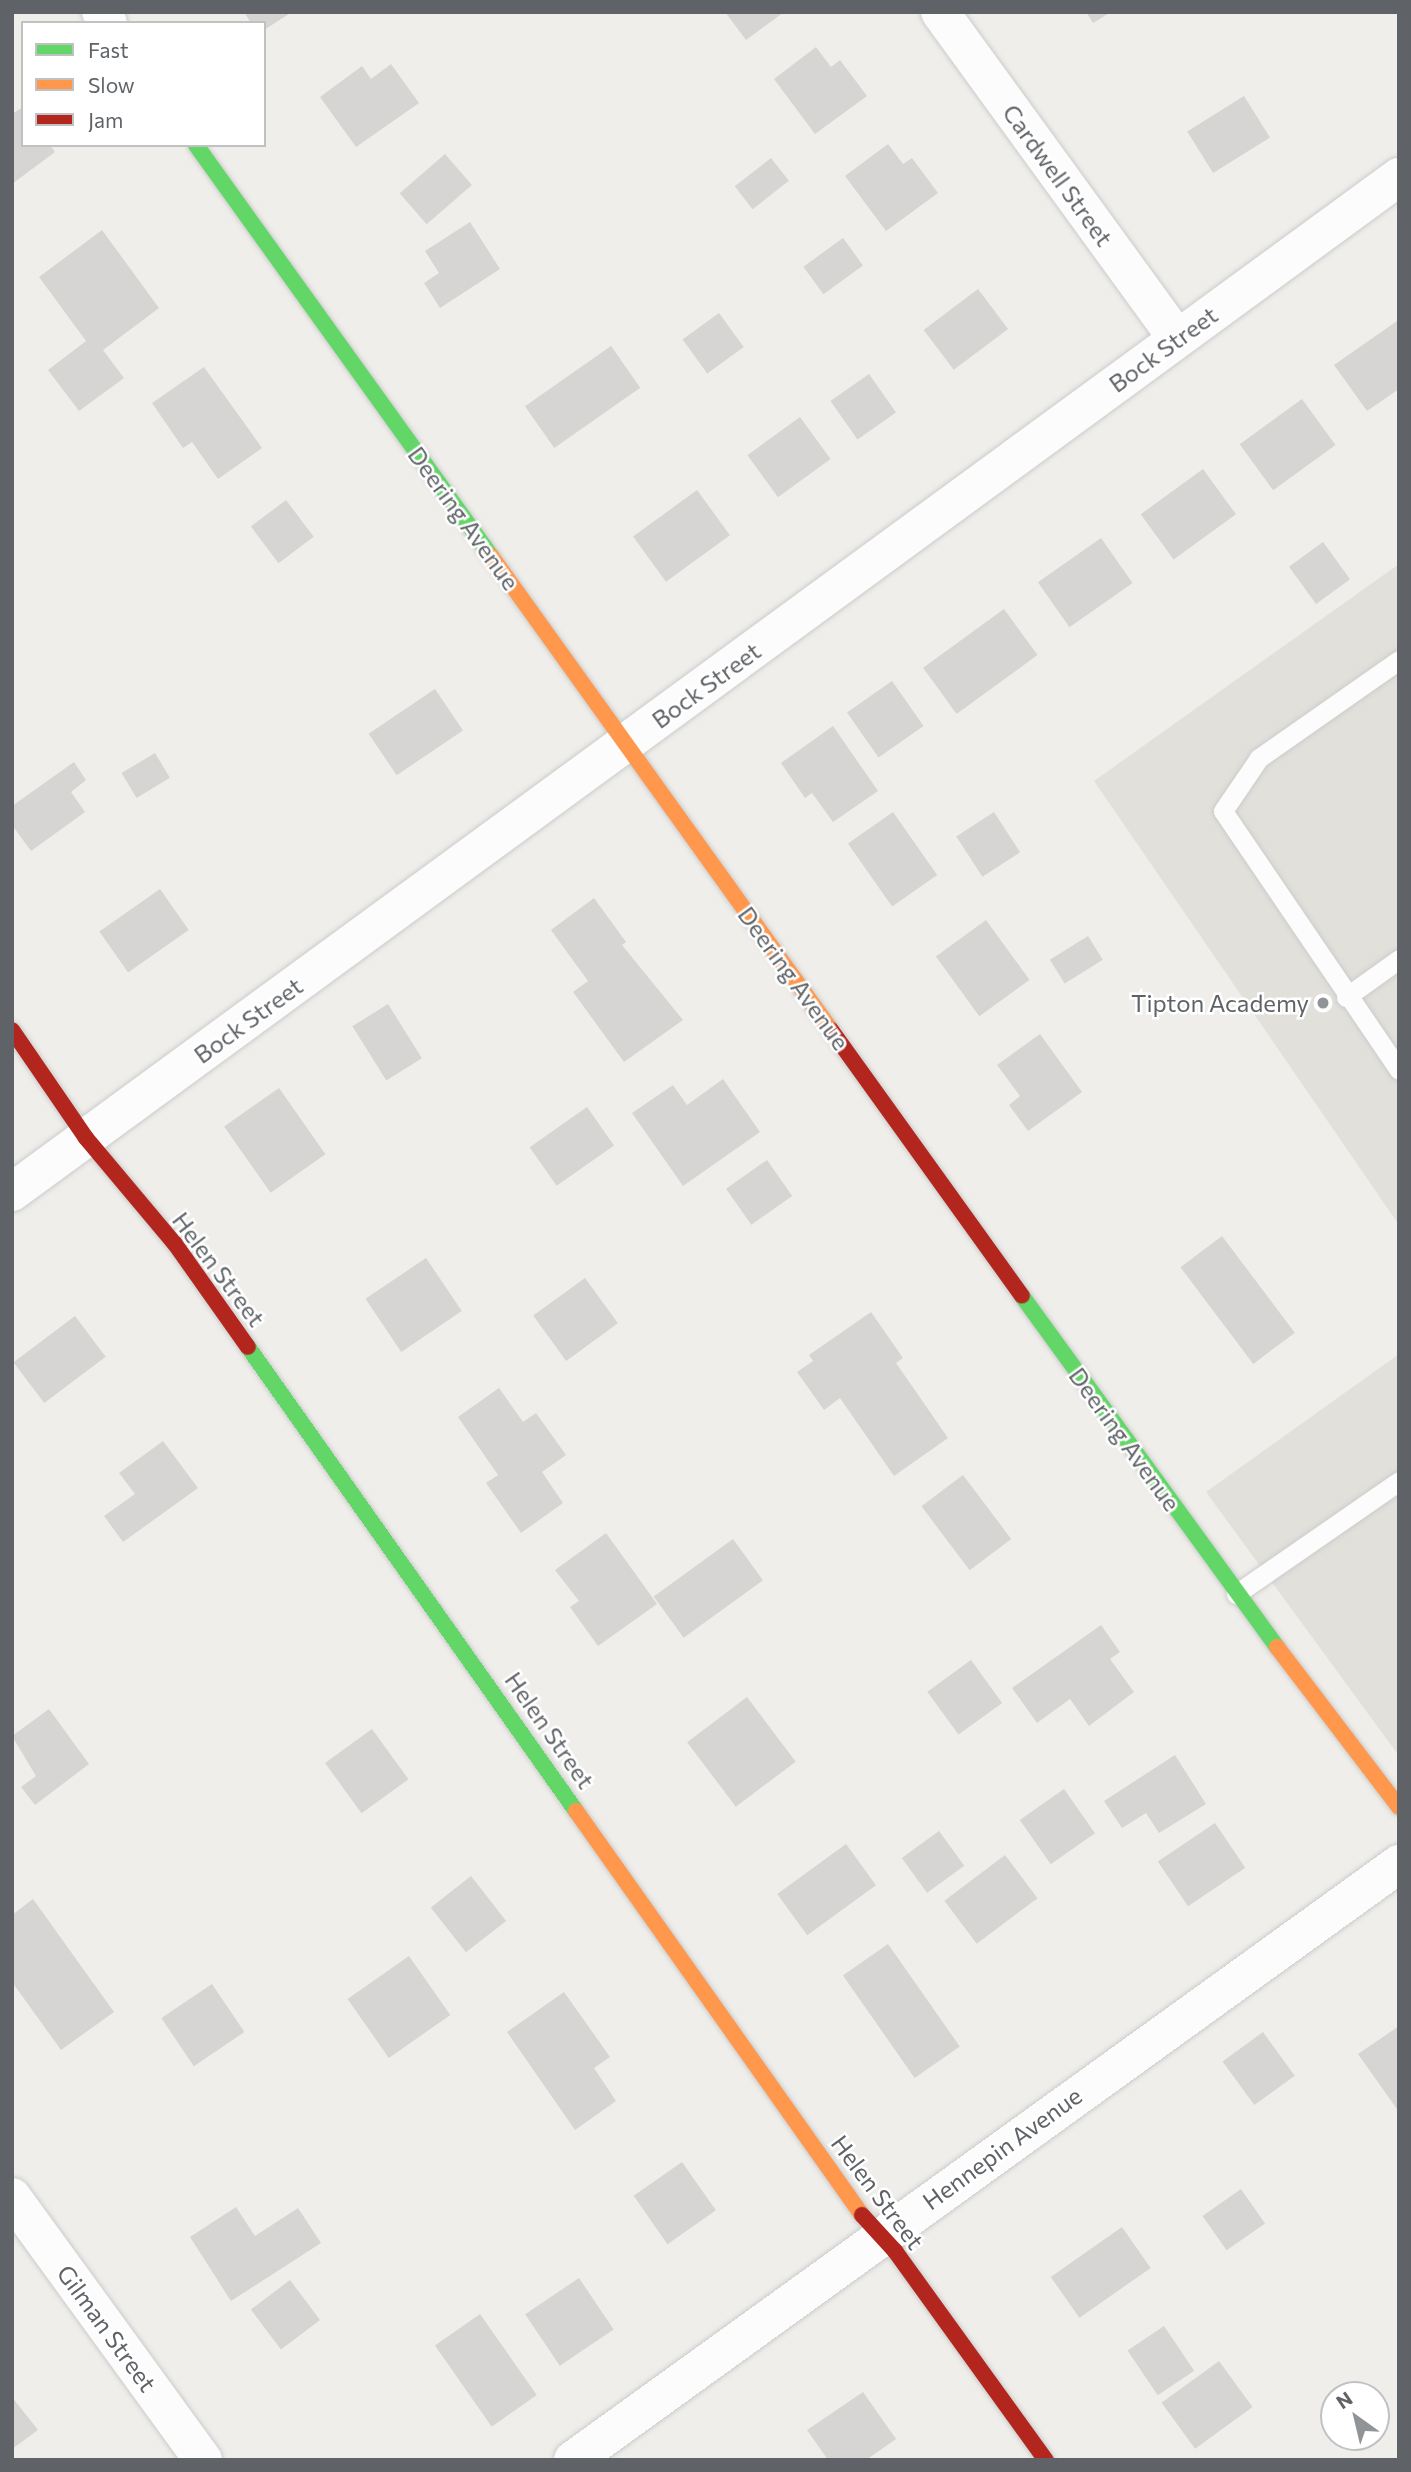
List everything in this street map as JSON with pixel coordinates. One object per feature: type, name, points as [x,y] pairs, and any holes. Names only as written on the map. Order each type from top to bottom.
[{"type":"street","name":"Cardwell Street","points":[[940,12],[1177,338]]},
{"type":"street","name":"Deering Avenue","points":[[197,147],[1236,1594],[1399,1807]]},
{"type":"street","name":"Bock Street","points":[[12,1192],[1399,177]]},
{"type":"street","name":"Helen Street","points":[[12,1030],[86,1138],[175,1244],[880,2235],[1046,2460]]},
{"type":"street","name":"Hennepin Avenue","points":[[573,2460],[880,2235],[1399,1864]]},
{"type":"street","name":"Gilman Street","points":[[12,2197],[203,2460]]},
{"type":"lane","points":[[1399,660],[1259,758],[1223,811],[1346,997],[1399,1070]]},
{"type":"lane","points":[[1346,997],[1399,959]]},
{"type":"lane","points":[[1236,1594],[1399,1481]]},
{"type":"shaded area","name":"Tipton Academy","points":[[1399,564],[1399,1225],[1094,781]]},
{"type":"shaded area","points":[[1399,1354],[1399,1756],[1206,1492]]},
{"type":"building","points":[[244,12],[292,12],[266,29],[266,21],[250,21]]},
{"type":"building","points":[[725,12],[784,12],[746,40]]},
{"type":"building","points":[[1086,12],[1111,12],[1093,23]]},
{"type":"building","points":[[816,47],[831,67],[840,60],[867,96],[815,134],[774,79]]},
{"type":"building","points":[[391,64],[419,103],[356,147],[320,97],[362,66],[371,79]]},
{"type":"building","points":[[1244,96],[1270,138],[1213,173],[1187,132]]},
{"type":"building","points":[[21,108],[21,147],[51,147],[55,152],[12,184],[12,114]]},
{"type":"building","points":[[888,144],[903,164],[912,158],[938,193],[886,231],[845,176]]},
{"type":"building","points":[[445,154],[472,185],[427,224],[400,193]]},
{"type":"building","points":[[771,158],[789,181],[753,209],[735,186]]},
{"type":"building","points":[[470,222],[500,269],[440,308],[424,283],[439,273],[425,251]]},
{"type":"building","points":[[102,230],[159,308],[103,350],[124,378],[79,411],[48,370],[86,341],[39,277]]},
{"type":"building","points":[[843,238],[863,266],[823,294],[803,267]]},
{"type":"building","points":[[978,289],[1008,329],[954,370],[924,330]]},
{"type":"building","points":[[719,313],[744,347],[707,373],[683,339]]},
{"type":"building","points":[[1397,321],[1399,389],[1367,411],[1334,365]]},
{"type":"building","points":[[611,346],[640,388],[554,448],[525,406]]},
{"type":"building","points":[[204,367],[262,448],[218,479],[192,442],[183,448],[152,403]]},
{"type":"building","points":[[869,374],[896,413],[857,439],[830,401]]},
{"type":"building","points":[[1302,399],[1336,445],[1273,490],[1240,444]]},
{"type":"building","points":[[800,417],[831,459],[778,497],[747,455]]},
{"type":"building","points":[[1203,469],[1236,514],[1174,560],[1141,514]]},
{"type":"building","points":[[697,490],[730,535],[666,582],[633,536]]},
{"type":"building","points":[[286,500],[314,537],[279,563],[251,526]]},
{"type":"building","points":[[1101,538],[1133,583],[1069,627],[1038,582]]},
{"type":"building","points":[[1323,542],[1350,579],[1316,604],[1289,567]]},
{"type":"building","points":[[1004,609],[1038,655],[957,714],[923,668]]},
{"type":"building","points":[[892,681],[924,726],[878,758],[847,713]]},
{"type":"building","points":[[435,689],[463,730],[397,775],[369,734]]},
{"type":"building","points":[[833,726],[878,791],[833,822],[812,793],[805,798],[781,763]]},
{"type":"building","points":[[155,753],[170,778],[137,798],[122,773]]},
{"type":"building","points":[[74,762],[86,780],[71,792],[85,812],[31,851],[12,825],[12,806]]},
{"type":"building","points":[[893,812],[937,875],[892,907],[848,844]]},
{"type":"building","points":[[994,812],[1020,852],[982,877],[956,837]]},
{"type":"building","points":[[160,889],[189,930],[128,972],[99,931]]},
{"type":"building","points":[[594,898],[626,942],[622,945],[683,1020],[624,1062],[573,992],[588,981],[551,930]]},
{"type":"building","points":[[986,920],[1029,980],[979,1016],[936,956]]},
{"type":"building","points":[[1088,936],[1103,960],[1065,984],[1050,960]]},
{"type":"building","points":[[388,1004],[422,1058],[386,1081],[352,1026]]},
{"type":"building","points":[[1040,1034],[1082,1092],[1028,1131],[1009,1105],[1020,1096],[997,1065]]},
{"type":"building","points":[[723,1079],[760,1132],[683,1186],[632,1113],[673,1085],[687,1105]]},
{"type":"building","points":[[279,1088],[325,1154],[271,1193],[224,1126]]},
{"type":"building","points":[[587,1107],[614,1146],[557,1186],[530,1147]]},
{"type":"building","points":[[767,1160],[792,1196],[751,1225],[726,1189]]},
{"type":"building","points":[[1222,1236],[1295,1333],[1253,1364],[1180,1267]]},
{"type":"building","points":[[426,1258],[462,1311],[401,1352],[365,1299]]},
{"type":"building","points":[[585,1278],[618,1323],[566,1361],[533,1316]]},
{"type":"building","points":[[871,1312],[903,1358],[896,1363],[948,1438],[894,1476],[840,1398],[824,1410],[797,1372],[813,1361],[809,1355]]},
{"type":"building","points":[[75,1316],[106,1357],[44,1403],[14,1362]]},
{"type":"building","points":[[499,1388],[523,1422],[536,1413],[566,1455],[542,1472],[563,1503],[521,1533],[486,1483],[498,1475],[458,1417]]},
{"type":"building","points":[[163,1441],[198,1488],[123,1542],[104,1516],[135,1494],[119,1473]]},
{"type":"building","points":[[963,1475],[1011,1539],[970,1570],[921,1506]]},
{"type":"building","points":[[606,1533],[657,1604],[598,1646],[570,1607],[579,1601],[555,1570]]},
{"type":"building","points":[[733,1539],[763,1580],[684,1638],[654,1597]]},
{"type":"building","points":[[1101,1625],[1120,1652],[1110,1659],[1134,1692],[1089,1726],[1070,1699],[1037,1723],[1012,1688]]},
{"type":"building","points":[[971,1660],[1002,1703],[958,1735],[927,1692]]},
{"type":"building","points":[[747,1697],[796,1762],[736,1807],[687,1742]]},
{"type":"building","points":[[49,1709],[89,1764],[35,1805],[21,1787],[36,1776],[12,1736]]},
{"type":"building","points":[[372,1729],[408,1779],[362,1813],[325,1763]]},
{"type":"building","points":[[1175,1755],[1206,1804],[1159,1833],[1146,1813],[1122,1828],[1104,1801]]},
{"type":"building","points":[[1064,1789],[1095,1833],[1051,1864],[1020,1820]]},
{"type":"building","points":[[1215,1823],[1245,1868],[1188,1906],[1158,1862]]},
{"type":"building","points":[[939,1831],[964,1866],[927,1893],[902,1858]]},
{"type":"building","points":[[846,1844],[876,1885],[807,1935],[777,1894]]},
{"type":"building","points":[[1005,1855],[1037,1898],[977,1944],[944,1901]]},
{"type":"building","points":[[471,1876],[506,1921],[466,1952],[431,1907]]},
{"type":"building","points":[[33,1899],[114,2012],[61,2050],[12,1982],[12,1915]]},
{"type":"building","points":[[888,1944],[960,2046],[915,2078],[843,1976]]},
{"type":"building","points":[[409,1956],[450,2015],[389,2058],[348,1999]]},
{"type":"building","points":[[212,1984],[244,2032],[194,2066],[161,2018]]},
{"type":"building","points":[[564,1992],[610,2057],[594,2068],[616,2101],[575,2130],[507,2032]]},
{"type":"building","points":[[1399,2026],[1399,2112],[1358,2054]]},
{"type":"building","points":[[1263,2032],[1295,2076],[1254,2105],[1223,2061]]},
{"type":"building","points":[[682,2162],[716,2210],[668,2244],[634,2196]]},
{"type":"building","points":[[1241,2189],[1265,2223],[1227,2250],[1202,2216]]},
{"type":"building","points":[[236,2207],[255,2236],[298,2208],[321,2243],[231,2301],[190,2237]]},
{"type":"building","points":[[1122,2227],[1151,2268],[1079,2318],[1051,2277]]},
{"type":"building","points":[[579,2278],[614,2329],[560,2366],[525,2314]]},
{"type":"building","points":[[290,2280],[320,2320],[281,2349],[251,2309]]},
{"type":"building","points":[[480,2314],[537,2395],[492,2427],[435,2346]]},
{"type":"building","points":[[1164,2326],[1194,2371],[1158,2395],[1128,2351]]},
{"type":"building","points":[[1219,2361],[1253,2407],[1195,2449],[1162,2403]]},
{"type":"building","points":[[863,2392],[896,2439],[866,2460],[828,2460],[807,2430]]},
{"type":"building","points":[[12,2397],[38,2430],[12,2449]]},
{"type":"traffic: fast","points":[[197,147],[491,556]]},
{"type":"traffic: fast","points":[[1022,1296],[1277,1647]]},
{"type":"traffic: fast","points":[[248,1347],[576,1811]]},
{"type":"traffic: slow","points":[[491,556],[831,1030]]},
{"type":"traffic: slow","points":[[1277,1647],[1399,1807]]},
{"type":"traffic: slow","points":[[576,1811],[862,2215]]},
{"type":"traffic: jam","points":[[12,1030],[86,1138],[175,1244],[248,1347]]},
{"type":"traffic: jam","points":[[831,1030],[1022,1296]]},
{"type":"traffic: jam","points":[[862,2215],[895,2251],[1046,2460]]},
{"type":"place","name":"Tipton Academy","points":[[1323,1003]]}]
